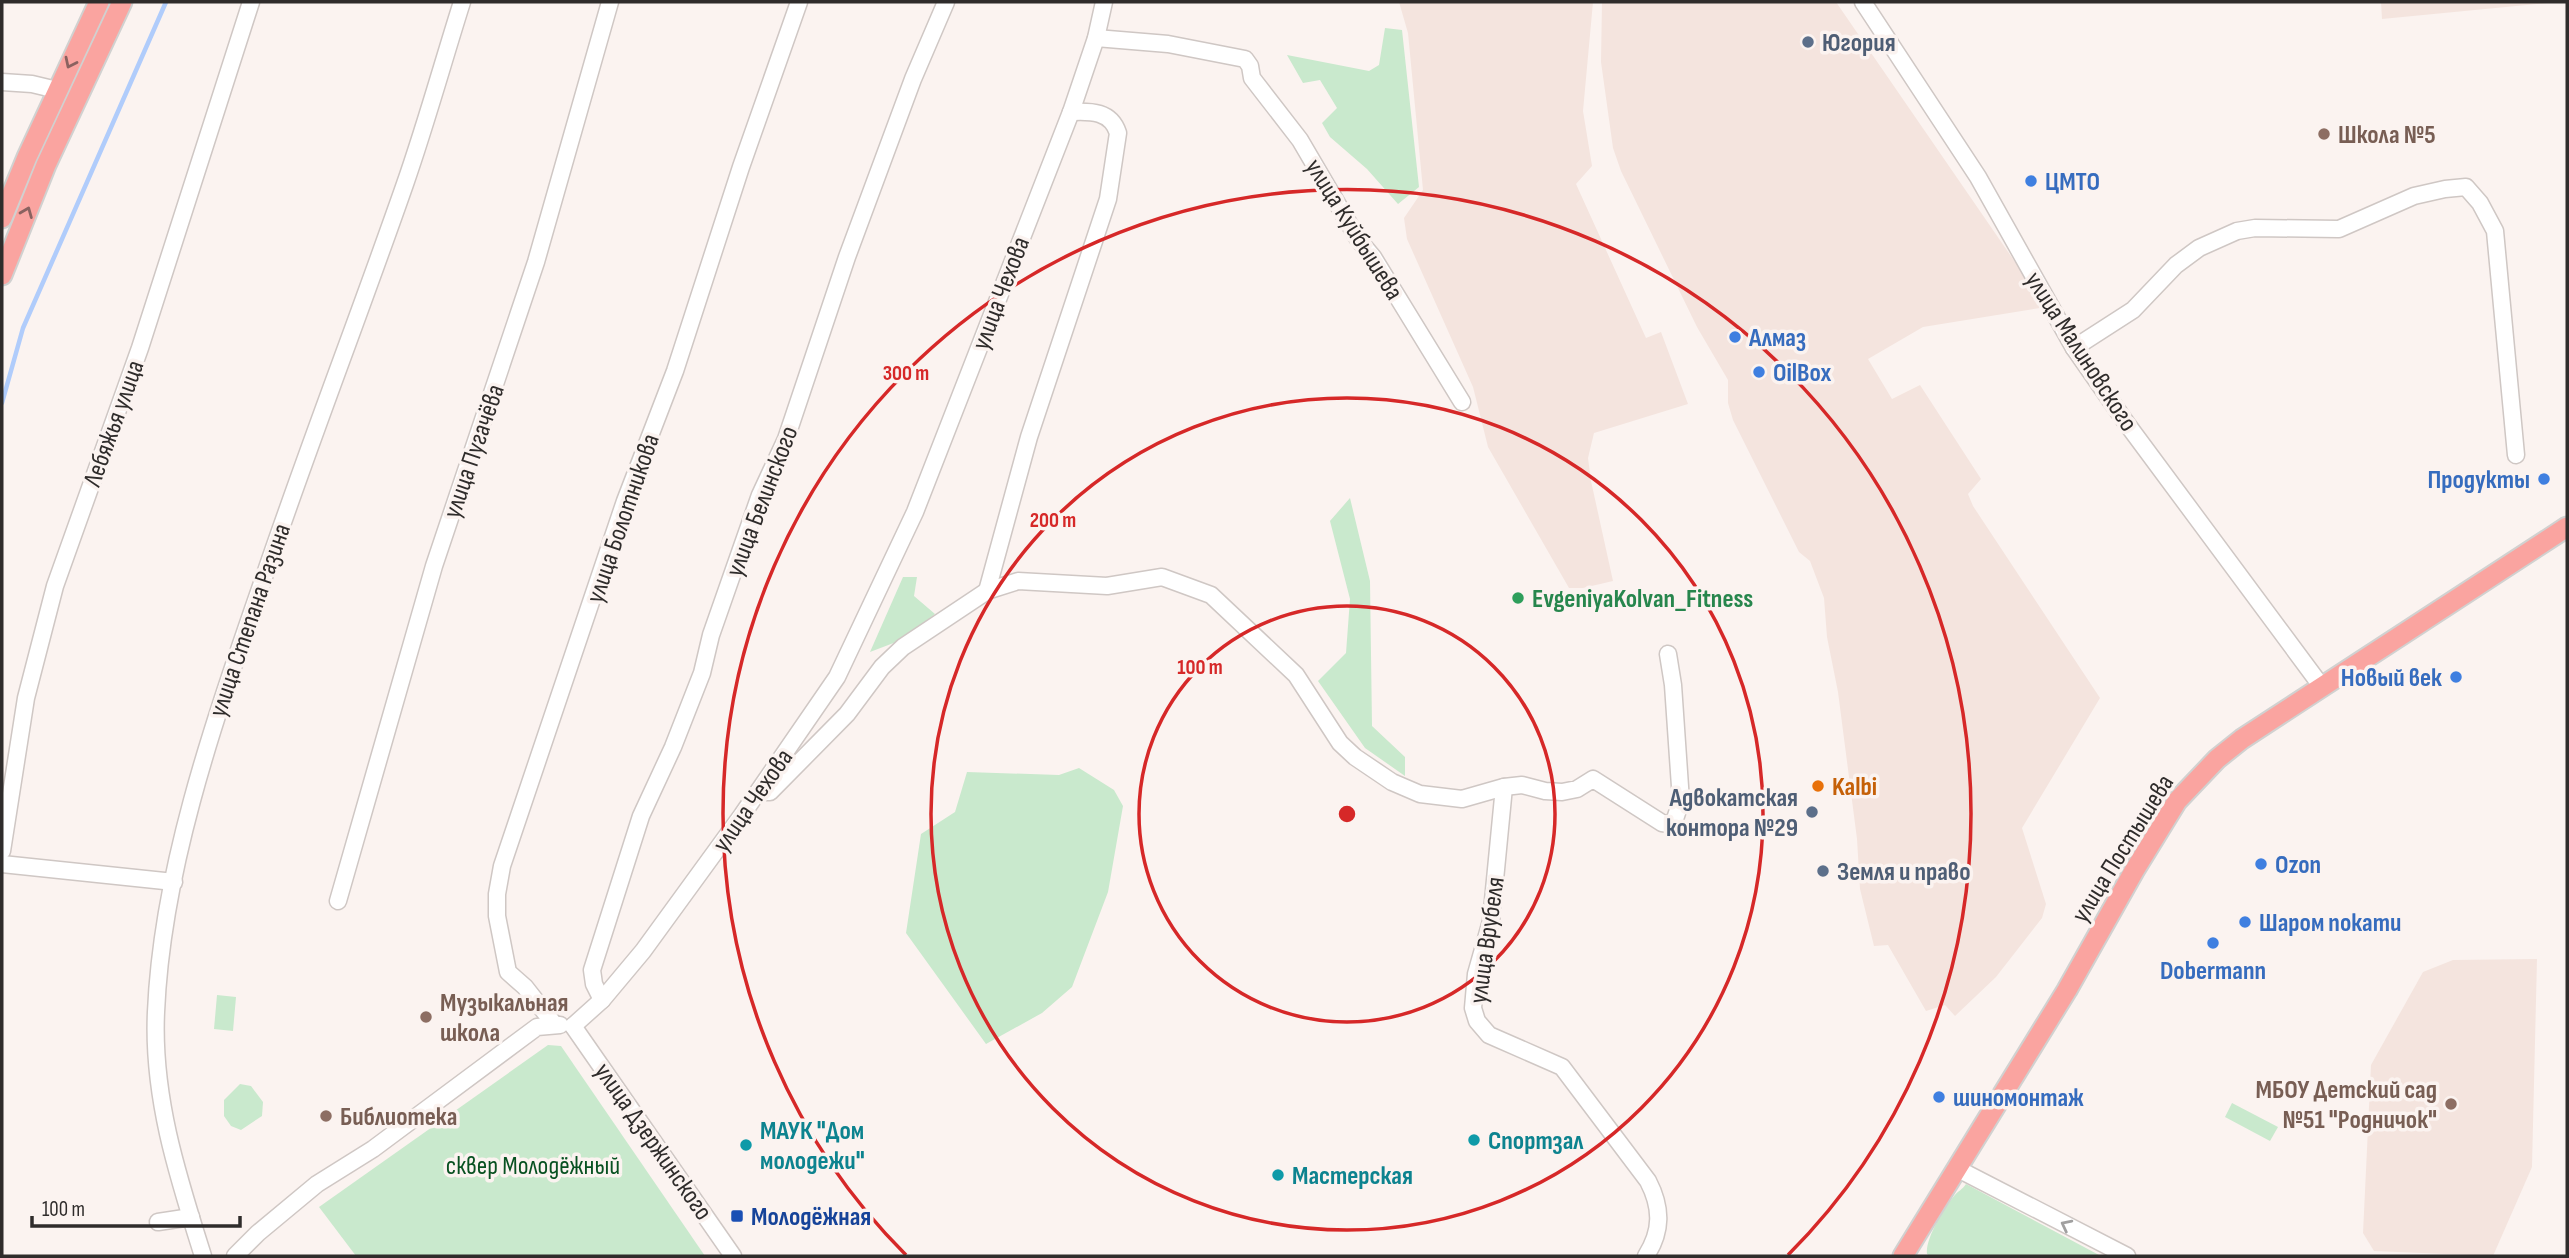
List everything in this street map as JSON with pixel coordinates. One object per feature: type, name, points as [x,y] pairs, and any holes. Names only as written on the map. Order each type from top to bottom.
[{"type":"main road","points":[[2,218],[57,90],[99,2]]},
{"type":"main road","points":[[2,275],[46,165],[122,2]]},
{"type":"main road","name":"улица Постышева","points":[[1906,1255],[1956,1168],[2067,990],[2177,801],[2217,759],[2242,739],[2567,527]]},
{"type":"street","name":"Лебяжья улица","points":[[2,851],[26,698],[55,586],[140,348],[251,2]]},
{"type":"street","name":"улица Степана Разина","points":[[203,1256],[175,1168],[159,1086],[155,1015],[160,962],[174,882],[196,782],[228,680],[407,180],[462,2]]},
{"type":"street","name":"улица Пугачёва","points":[[338,901],[430,579],[537,261],[610,2]]},
{"type":"street","name":"улица Болотникова","points":[[554,1024],[525,987],[508,972],[497,916],[497,894],[502,866],[625,501],[675,371],[741,167],[799,2]]},
{"type":"street","name":"улица Белинского","points":[[602,1000],[594,984],[592,970],[641,816],[673,747],[702,673],[711,635],[760,495],[786,439],[847,257],[913,79],[946,2]]},
{"type":"street","name":"улица Чехова","points":[[573,1026],[602,1000],[650,941],[837,677],[915,512],[1071,112],[1096,38],[1104,2]]},
{"type":"street","name":"улица Малиновского","points":[[1863,2],[1978,177],[2074,348],[2322,687]]},
{"type":"street","name":"улица Куйбышева","points":[[1096,38],[1168,44],[1245,59],[1250,66],[1252,78],[1300,140],[1358,239],[1373,257],[1462,402]]},
{"type":"street","points":[[2,82],[32,84],[57,90]]},
{"type":"street","points":[[987,591],[1028,437],[1108,199],[1118,132],[1114,122],[1106,115],[1071,112]]},
{"type":"street","points":[[2074,348],[2133,310],[2176,265],[2199,248],[2236,231],[2255,228],[2339,229],[2414,196],[2466,187],[2480,203],[2495,231],[2516,455]]},
{"type":"street","points":[[758,792],[770,792],[847,714],[882,667],[903,647],[987,591],[1018,581],[1107,586],[1162,578],[1211,595],[1296,675],[1340,743],[1355,757],[1392,782],[1420,794],[1462,799],[1504,787],[1522,785],[1562,792],[1577,789],[1593,779],[1662,823],[1669,824],[1675,819],[1681,801],[1673,685],[1668,654]]},
{"type":"street","name":"улица Врубеля","points":[[1504,787],[1490,921],[1476,974],[1473,1008],[1477,1021],[1489,1035],[1562,1067],[1648,1181],[1657,1198],[1660,1222],[1646,1256]]},
{"type":"street","points":[[2,864],[174,882]]},
{"type":"street","points":[[235,1256],[258,1233],[317,1184],[373,1149],[537,1027],[554,1024],[573,1026]]},
{"type":"street","name":"улица Дзержинского","points":[[573,1026],[733,1256]]},
{"type":"street","points":[[1956,1168],[2127,1256]]},
{"type":"street","points":[[158,1222],[191,1217]]},
{"type":"shaded area","points":[[1399,2],[1593,2],[1583,111],[1592,166],[1576,184],[1646,338],[1661,332],[1688,404],[1594,433],[1588,458],[1613,581],[1583,588],[1569,588],[1488,447],[1473,387],[1407,239],[1404,218],[1423,190],[1408,33]]},
{"type":"shaded area","points":[[1602,2],[1836,2],[2046,307],[1923,327],[1868,359],[1892,399],[1920,385],[1981,479],[1968,494],[1973,506],[2100,698],[2022,828],[2046,904],[2042,918],[1996,977],[1955,1016],[1945,1005],[1926,1011],[1888,945],[1874,946],[1860,889],[1857,839],[1838,692],[1827,637],[1824,598],[1810,561],[1799,552],[1733,420],[1728,403],[1728,380],[1697,327],[1621,171],[1613,148],[1601,62]]},
{"type":"shaded area","points":[[2381,2],[2548,2],[2548,3],[2382,19]]},
{"type":"shaded area","name":"МБОУ Детский сад №51 \"Родничок\"","points":[[2537,959],[2532,1167],[2493,1256],[2374,1251],[2363,1233],[2371,1065],[2423,972],[2453,960]]},
{"type":"green space","points":[[1385,28],[1402,30],[1419,187],[1398,204],[1367,169],[1330,137],[1322,123],[1337,108],[1320,80],[1303,83],[1287,55],[1369,71],[1379,65]]},
{"type":"green space","points":[[1350,498],[1370,581],[1372,726],[1405,757],[1405,776],[1365,748],[1318,681],[1346,653],[1350,599],[1330,521]]},
{"type":"green space","points":[[903,577],[917,577],[914,596],[935,614],[904,639],[870,652]]},
{"type":"green space","points":[[1079,768],[1114,790],[1123,806],[1108,892],[1072,987],[1042,1013],[986,1044],[906,933],[921,834],[955,812],[967,772],[1059,775]]},
{"type":"green space","points":[[217,995],[236,997],[233,1031],[214,1029]]},
{"type":"green space","name":"сквер Молодёжный","points":[[548,1045],[561,1046],[705,1256],[356,1256],[319,1207]]},
{"type":"green space","points":[[240,1084],[251,1086],[263,1102],[262,1116],[241,1130],[231,1126],[224,1116],[224,1100]]},
{"type":"green space","points":[[2232,1103],[2278,1127],[2270,1141],[2225,1117]]},
{"type":"green space","points":[[1966,1184],[2099,1256],[1930,1256],[1927,1254],[1927,1248],[1936,1224],[1955,1194]]},
{"type":"waterway","points":[[2,403],[23,328],[166,2]]},
{"type":"place","name":"Югория","points":[[1808,42]]},
{"type":"place","name":"Школа №5","points":[[2324,134]]},
{"type":"place","name":"ЦМТО","points":[[2031,181]]},
{"type":"place","name":"Алмаз","points":[[1735,337]]},
{"type":"place","name":"OilBox","points":[[1759,372]]},
{"type":"place","name":"Продукты","points":[[2544,479]]},
{"type":"place","name":"EvgeniyaKolvan_Fitness","points":[[1518,598]]},
{"type":"place","name":"Новый век","points":[[2456,677]]},
{"type":"place","name":"Kalbi","points":[[1818,786]]},
{"type":"place","name":"Адвокатская контора №29","points":[[1812,812]]},
{"type":"place","name":"Ozon","points":[[2261,864]]},
{"type":"place","name":"Земля и право","points":[[1823,871]]},
{"type":"place","name":"Шаром покати","points":[[2245,922]]},
{"type":"place","name":"Dobermann","points":[[2213,943]]},
{"type":"place","name":"Музыкальная школа","points":[[426,1017]]},
{"type":"place","name":"шиномонтаж","points":[[1939,1097]]},
{"type":"place","name":"МБОУ Детский сад №51 \"Родничок\"","points":[[2451,1104]]},
{"type":"place","name":"Библиотека","points":[[326,1116]]},
{"type":"place","name":"Спортзал","points":[[1474,1140]]},
{"type":"place","name":"МАУК \"Дом молодежи\"","points":[[746,1145]]},
{"type":"place","name":"Мастерская","points":[[1278,1175]]},
{"type":"place","name":"Молодёжная","points":[[737,1216]]}]
